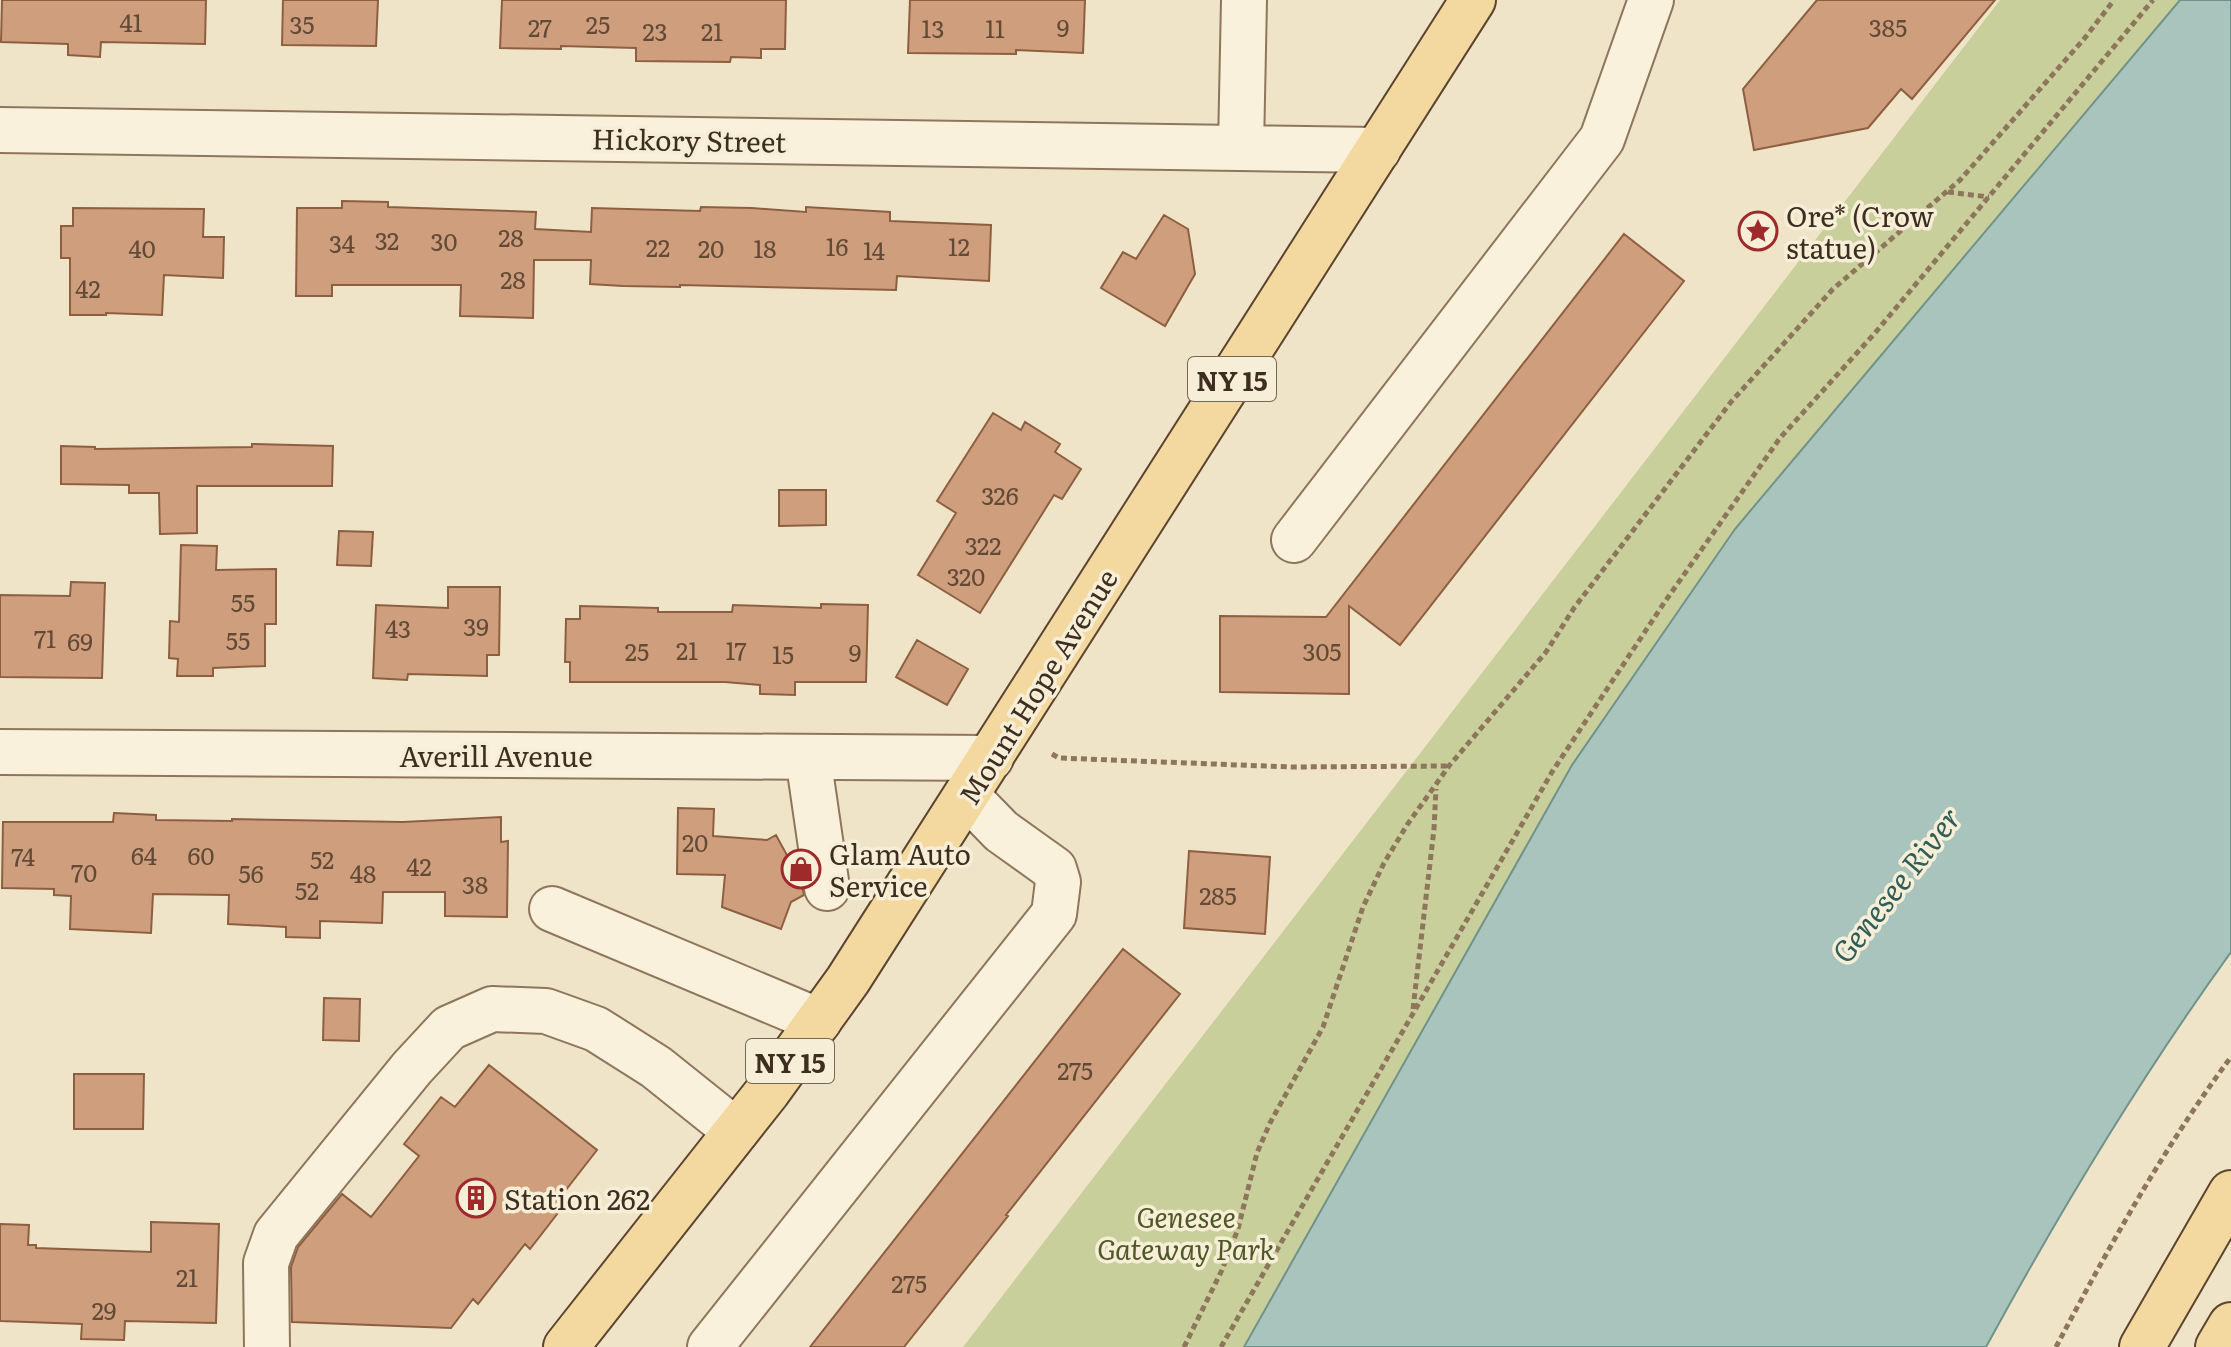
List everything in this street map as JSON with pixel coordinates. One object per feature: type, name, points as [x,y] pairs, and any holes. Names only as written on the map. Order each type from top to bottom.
[{"type":"main road","name":"Mount Hope Avenue","points":[[566,1347],[819,1021],[967,796],[1473,0]]},
{"type":"main road","points":[[2142,1347],[2231,1193]]},
{"type":"main road","points":[[2218,1347],[2231,1325]]},
{"type":"street","points":[[1241,147],[1244,0]]},
{"type":"street","points":[[1294,540],[1602,139],[1651,0]]},
{"type":"street","name":"Hickory Street","points":[[0,130],[1378,150]]},
{"type":"street","name":"Averill Avenue","points":[[0,752],[991,758]]},
{"type":"street","points":[[808,757],[827,888]]},
{"type":"street","points":[[710,1347],[1054,914],[1058,882],[1054,869],[1001,831],[967,796]]},
{"type":"street","points":[[552,909],[819,1021]]},
{"type":"street","points":[[267,1347],[266,1263],[276,1235],[412,1068],[449,1028],[492,1009],[546,1011],[596,1029],[656,1067],[736,1131]]},
{"type":"path","points":[[1184,1347],[1222,1270],[1238,1229],[1265,1133],[1323,1027],[1363,907],[1392,850],[1449,766],[1537,663],[1620,546],[1731,402],[1833,289],[1960,180],[2084,39],[2114,0]]},
{"type":"path","points":[[1221,1347],[1552,772],[1664,603],[1780,438],[1875,333],[2153,0]]},
{"type":"path","points":[[1947,192],[1989,197]]},
{"type":"path","points":[[1052,754],[1059,758],[1291,767],[1449,766]]},
{"type":"path","points":[[1413,1014],[1436,788]]},
{"type":"path","points":[[2056,1347],[2106,1253],[2186,1120],[2231,1057]]},
{"type":"green space","name":"Genesee Gateway Park","points":[[2000,0],[2180,0],[1735,529],[1572,766],[1244,1347],[963,1347]]},
{"type":"water","name":"Genesee River","points":[[2180,0],[2231,0],[2231,952],[2102,1146],[1986,1347],[1244,1347],[1572,765],[1735,529]]},
{"type":"building","points":[[2,0],[206,0],[205,44],[101,42],[100,57],[68,55],[68,44],[1,42]]},
{"type":"building","points":[[283,0],[378,0],[376,46],[282,45]]},
{"type":"building","points":[[502,0],[786,0],[785,49],[761,49],[761,58],[731,57],[730,62],[636,61],[636,48],[500,48]]},
{"type":"building","points":[[910,0],[1085,0],[1083,53],[1016,50],[1016,54],[908,53]]},
{"type":"building","points":[[1817,0],[1995,0],[1912,99],[1901,89],[1868,128],[1754,150],[1743,89]]},
{"type":"building","points":[[342,201],[388,202],[388,207],[536,212],[535,229],[591,232],[592,208],[700,211],[701,207],[806,212],[806,207],[890,212],[890,221],[991,225],[989,281],[897,276],[896,290],[623,286],[590,284],[591,260],[534,260],[533,318],[460,316],[461,285],[332,285],[332,296],[296,296],[297,208],[342,208]]},
{"type":"building","points":[[73,208],[204,209],[203,237],[224,237],[223,278],[164,275],[162,315],[70,315],[70,258],[61,258],[61,226],[73,226]]},
{"type":"building","points":[[1164,215],[1188,229],[1195,274],[1165,326],[1101,288],[1123,252],[1136,259]]},
{"type":"building","points":[[1624,234],[1684,281],[1400,645],[1349,606],[1349,694],[1220,692],[1220,616],[1326,617]]},
{"type":"building","points":[[993,413],[1021,430],[1025,422],[1060,444],[1055,452],[1081,469],[1062,499],[1054,495],[980,613],[918,575],[956,513],[937,501]]},
{"type":"building","points":[[252,444],[333,446],[332,486],[197,486],[197,533],[160,534],[159,493],[129,493],[129,485],[61,484],[61,446],[95,449],[252,447]]},
{"type":"building","points":[[779,490],[826,490],[826,525],[779,526]]},
{"type":"building","points":[[339,531],[373,532],[371,566],[337,565]]},
{"type":"building","points":[[181,545],[217,546],[216,570],[276,569],[276,624],[265,624],[265,666],[213,668],[213,676],[177,676],[178,659],[169,658],[170,621],[179,622]]},
{"type":"building","points":[[71,582],[105,583],[102,678],[0,677],[0,595],[70,596]]},
{"type":"building","points":[[448,587],[500,587],[499,655],[487,655],[487,676],[408,674],[407,680],[373,678],[376,605],[448,608]]},
{"type":"building","points":[[821,604],[868,605],[866,682],[795,682],[795,695],[760,694],[760,685],[725,682],[570,682],[570,662],[565,662],[566,619],[580,619],[580,606],[658,608],[658,612],[732,612],[733,605],[821,608]]},
{"type":"building","points":[[917,640],[968,669],[947,705],[896,677]]},
{"type":"building","points":[[678,808],[714,809],[713,836],[767,840],[776,835],[801,881],[804,895],[791,902],[781,929],[722,907],[725,875],[677,874]]},
{"type":"building","points":[[114,813],[156,815],[156,820],[232,821],[403,822],[501,817],[501,842],[508,841],[507,917],[445,916],[445,892],[383,892],[382,923],[320,921],[320,938],[286,937],[286,927],[228,924],[229,895],[153,894],[151,933],[70,929],[71,896],[54,895],[54,889],[2,888],[3,822],[113,822]]},
{"type":"building","points":[[1189,851],[1270,857],[1265,934],[1184,928]]},
{"type":"building","points":[[1123,949],[1180,994],[1008,1216],[904,1347],[810,1347]]},
{"type":"building","points":[[324,998],[360,999],[359,1041],[323,1040]]},
{"type":"building","name":"Station 262","points":[[489,1065],[597,1150],[562,1195],[568,1200],[530,1249],[525,1244],[478,1304],[473,1299],[451,1328],[292,1322],[291,1267],[298,1247],[342,1194],[371,1217],[419,1156],[404,1144],[441,1097],[455,1107]]},
{"type":"building","points":[[74,1074],[144,1074],[143,1129],[74,1129]]},
{"type":"building","points":[[151,1222],[219,1224],[216,1323],[125,1321],[124,1340],[81,1339],[82,1324],[0,1321],[0,1224],[29,1225],[28,1245],[36,1245],[36,1248],[151,1252]]},
{"type":"place","name":"Ore* (Crow statue)","points":[[1758,231]]},
{"type":"place","name":"Glam Auto Service","points":[[801,869]]},
{"type":"place","name":"Station 262","points":[[476,1198]]}]
